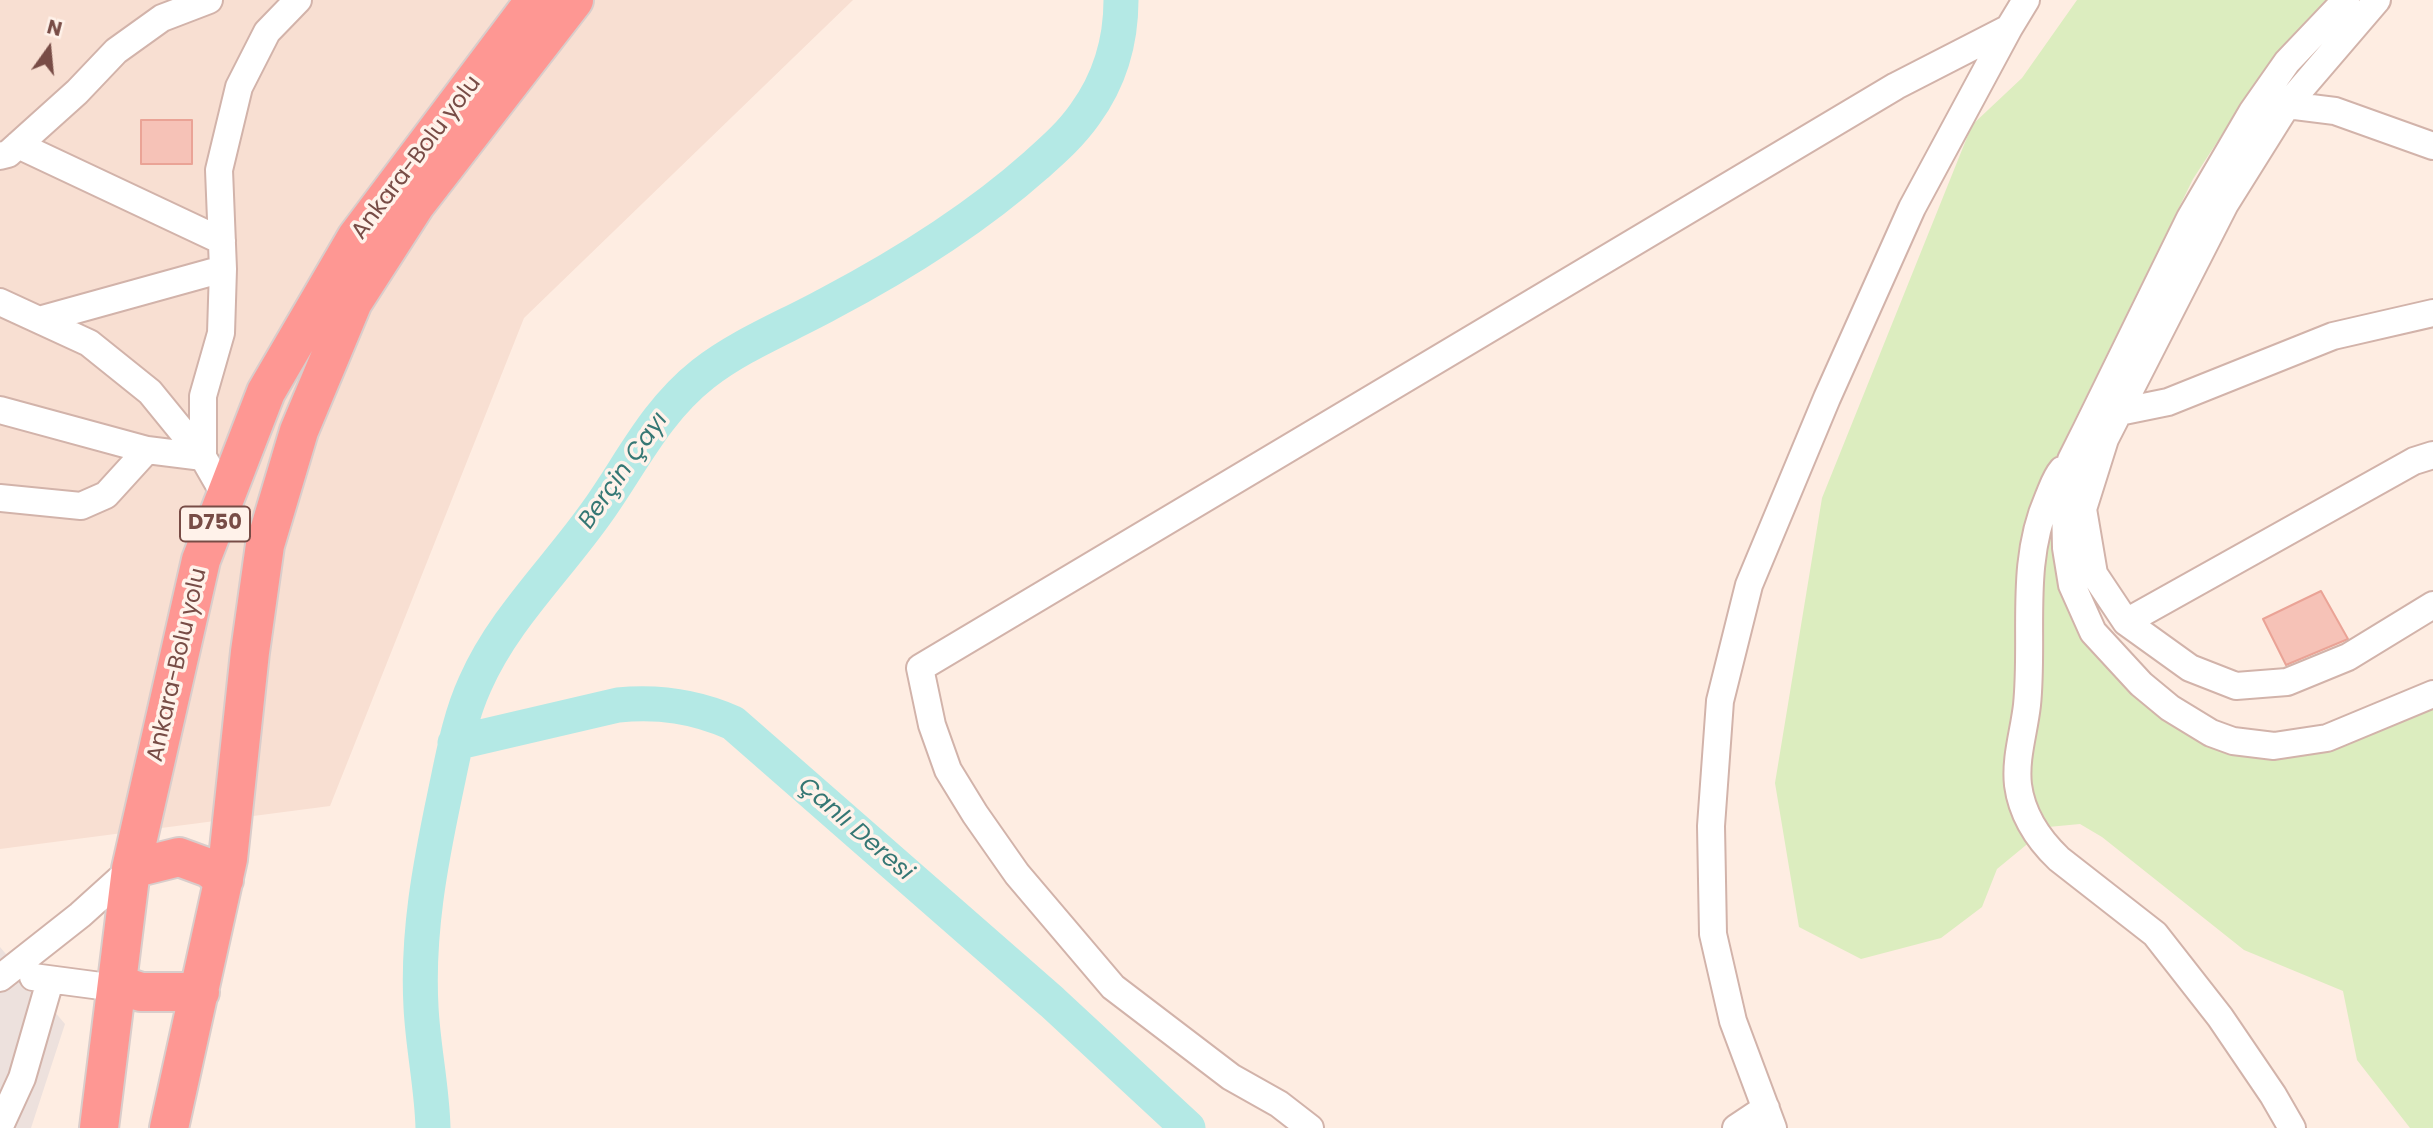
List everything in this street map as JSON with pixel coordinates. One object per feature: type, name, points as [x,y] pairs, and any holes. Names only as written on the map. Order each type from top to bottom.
[{"type":"highway","name":"Ankara-Bolu yolu","points":[[99,1128],[131,869],[201,560],[266,392],[356,238],[535,0]]},
{"type":"highway","name":"Ankara-Bolu yolu","points":[[169,1128],[224,880],[265,545],[299,431],[353,302],[416,204],[573,0]]},
{"type":"highway","points":[[131,869],[179,857],[209,868],[224,880]]},
{"type":"highway","points":[[116,986],[141,992],[200,992]]},
{"type":"street","points":[[209,0],[162,18],[116,51],[77,92],[9,150],[222,241]]},
{"type":"street","points":[[1736,1128],[1769,1118],[1733,1021],[1713,934],[1712,826],[1720,701],[1749,585],[1827,398],[1912,208],[2008,27],[2026,0]]},
{"type":"street","points":[[2292,1128],[2220,1017],[2155,934],[2047,847],[2028,818],[2022,802],[2017,770],[2027,705],[2028,587],[2039,519],[2058,474],[2071,460],[2190,218],[2252,112],[2287,62],[2346,0]]},
{"type":"street","points":[[2377,0],[2287,105],[2225,204],[2105,439],[2083,509],[2094,574],[2126,622],[2190,668],[2236,686],[2287,682],[2348,657],[2433,605]]},
{"type":"street","points":[[203,457],[203,396],[221,333],[223,269],[219,170],[239,87],[267,32],[291,2]]},
{"type":"street","points":[[1311,1128],[1279,1104],[1231,1077],[1113,987],[1017,874],[948,770],[932,725],[920,668],[1896,86],[2008,27]]},
{"type":"street","points":[[2287,105],[2335,111],[2433,146]]},
{"type":"street","points":[[40,320],[223,269]]},
{"type":"street","points":[[0,302],[89,343],[150,392],[203,457],[226,497]]},
{"type":"street","points":[[2119,412],[2168,402],[2333,336],[2433,313]]},
{"type":"street","points":[[0,410],[147,450],[203,457]]},
{"type":"street","points":[[0,498],[81,506],[106,495],[147,450]]},
{"type":"street","points":[[2126,622],[2414,461],[2433,455]]},
{"type":"street","points":[[2071,460],[2066,501],[2066,548],[2077,601],[2093,632],[2141,684],[2170,708],[2211,733],[2233,741],[2274,746],[2327,738],[2433,694]]},
{"type":"street","points":[[3,975],[80,915],[131,869]]},
{"type":"street","points":[[3,975],[116,986]]},
{"type":"street","points":[[0,1126],[22,1078],[50,981]]},
{"type":"shaded area","points":[[0,0],[853,0],[524,318],[330,806],[0,849]]},
{"type":"shaded area","points":[[0,947],[65,1024],[31,1128],[0,1128]]},
{"type":"green space","points":[[2077,0],[2330,0],[2255,84],[2193,179],[2048,474],[2093,649],[2266,757],[2433,704],[2433,1128],[2410,1128],[2357,1060],[2343,991],[2244,950],[2102,837],[2080,824],[2048,827],[1997,869],[1982,907],[1941,938],[1861,959],[1799,927],[1775,783],[1822,498],[1972,125],[2022,78]]},
{"type":"building","points":[[141,120],[192,120],[192,164],[141,164]]},
{"type":"building","points":[[2321,591],[2348,639],[2286,665],[2263,619]]},
{"type":"waterway","name":"Berçin Çayı","points":[[433,1128],[420,980],[426,900],[439,821],[461,724],[469,697],[501,637],[599,509],[658,421],[686,388],[732,354],[856,289],[936,241],[987,205],[1062,141],[1085,114],[1107,74],[1119,30],[1121,0]]},
{"type":"waterway","name":"Çanlı Deresi","points":[[455,743],[618,705],[677,706],[705,712],[733,723],[1052,1002],[1188,1128]]}]
